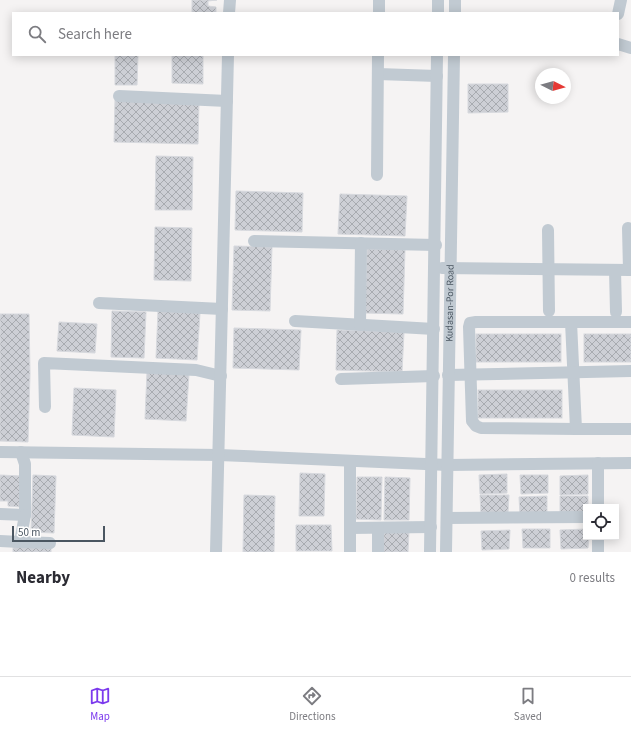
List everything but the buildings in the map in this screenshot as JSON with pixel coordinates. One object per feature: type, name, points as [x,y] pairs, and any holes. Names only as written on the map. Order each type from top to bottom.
[{"type":"street","points":[[230,0],[230,12]]},
{"type":"street","points":[[379,0],[379,12]]},
{"type":"street","points":[[438,0],[438,12]]},
{"type":"street","points":[[455,0],[455,12]]},
{"type":"street","points":[[618,12],[621,0]]},
{"type":"street","points":[[619,44],[631,48]]},
{"type":"street","points":[[216,552],[228,56]]},
{"type":"street","points":[[377,175],[378,56]]},
{"type":"street","name":"Kudasan-Por Road","points":[[430,552],[438,56]]},
{"type":"street","name":"Kudasan-Por Road","points":[[446,552],[454,56]]},
{"type":"street","points":[[378,74],[437,76]]},
{"type":"street","points":[[119,96],[227,101]]},
{"type":"street","points":[[435,268],[630,270],[628,228]]},
{"type":"street","points":[[548,230],[549,311]]},
{"type":"street","points":[[254,241],[436,245]]},
{"type":"street","points":[[360,325],[361,243]]},
{"type":"street","points":[[615,270],[616,312]]},
{"type":"street","points":[[99,303],[222,309]]},
{"type":"street","points":[[295,321],[434,329]]},
{"type":"street","points":[[631,322],[476,322],[470,323],[469,327],[472,421],[476,426],[481,428],[576,430],[631,429]]},
{"type":"street","points":[[571,322],[576,430]]},
{"type":"street","points":[[45,407],[44,363],[196,370],[221,376]]},
{"type":"street","points":[[448,375],[631,371]]},
{"type":"street","points":[[341,379],[434,376]]},
{"type":"street","points":[[0,452],[219,455],[448,465],[631,463]]},
{"type":"street","points":[[20,542],[25,515],[25,464],[21,452]]},
{"type":"street","points":[[350,461],[350,552]]},
{"type":"street","points":[[598,463],[598,504]]},
{"type":"street","points":[[0,514],[25,515]]},
{"type":"street","points":[[446,518],[583,517]]},
{"type":"street","points":[[350,528],[431,527]]},
{"type":"street","points":[[378,528],[378,552]]},
{"type":"street","points":[[598,540],[598,552]]},
{"type":"street","points":[[2,545],[20,542],[50,543]]}]
